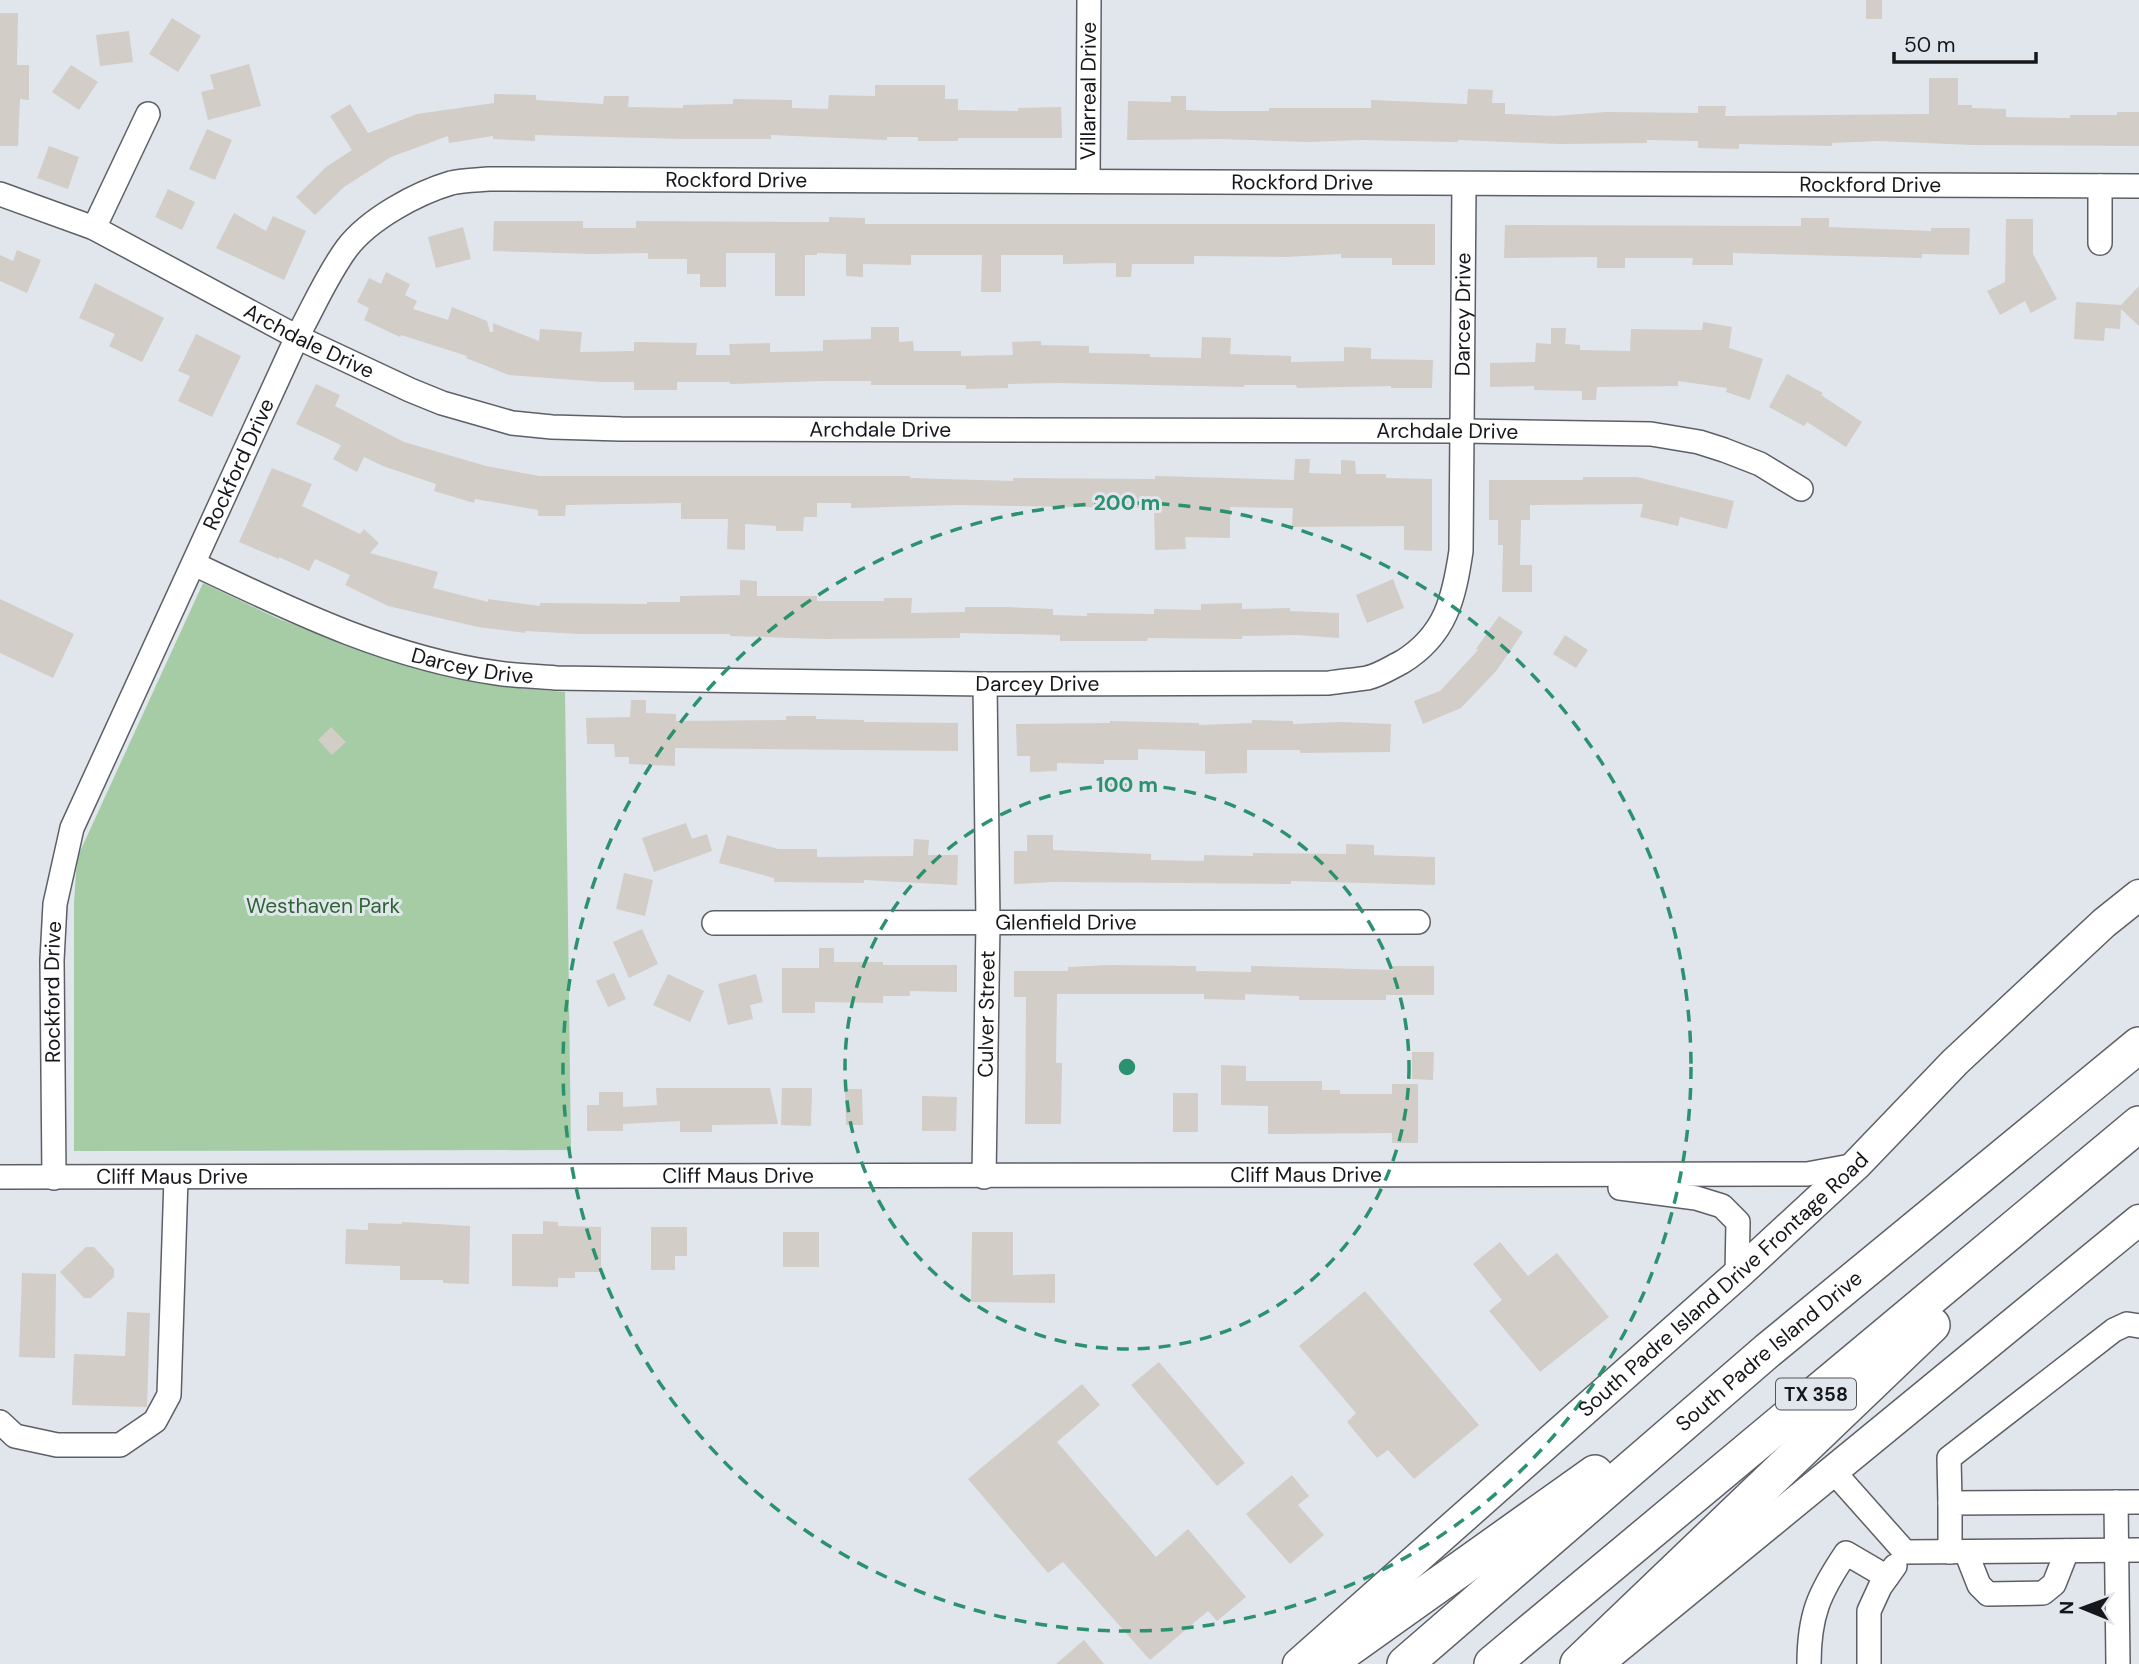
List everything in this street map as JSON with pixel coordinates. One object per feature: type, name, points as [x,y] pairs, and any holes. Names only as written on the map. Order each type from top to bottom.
[{"type":"highway","name":"South Padre Island Drive","points":[[1405,1664],[1767,1351],[2135,1048]]},
{"type":"highway","points":[[1578,1664],[2139,1125]]},
{"type":"highway","name":"TX 358","points":[[1492,1664],[2139,1125]]},
{"type":"highway","points":[[1327,1664],[1767,1351]]},
{"type":"main road","name":"South Padre Island Drive Frontage Road","points":[[1297,1664],[1737,1275],[1856,1165],[1955,1062],[2104,923],[2139,895]]},
{"type":"main road","points":[[2104,923],[2139,921]]},
{"type":"main road","points":[[1597,1664],[2139,1220]]},
{"type":"street","name":"Villarreal Drive","points":[[1088,180],[1089,0]]},
{"type":"street","points":[[94,228],[148,114]]},
{"type":"street","name":"Rockford Drive","points":[[54,1178],[54,904],[72,828],[297,337],[349,246],[375,222],[425,192],[454,182],[489,179],[2139,186]]},
{"type":"street","name":"Darcey Drive","points":[[194,564],[301,614],[401,652],[498,674],[556,678],[985,684],[1329,683],[1366,678],[1385,672],[1416,653],[1433,636],[1447,612],[1455,590],[1461,551],[1464,185]]},
{"type":"street","points":[[2100,243],[2101,186]]},
{"type":"street","name":"Archdale Drive","points":[[0,194],[94,228],[297,337],[410,390],[442,403],[512,423],[552,427],[1462,430],[1651,434],[1699,442],[1760,464],[1801,489]]},
{"type":"street","name":"Culver Street","points":[[984,1177],[988,922],[985,684]]},
{"type":"street","name":"Glenfield Drive","points":[[714,923],[1418,922]]},
{"type":"street","name":"Cliff Maus Drive","points":[[0,1177],[1807,1174],[1856,1165]]},
{"type":"street","name":"Cliff Maus Drive","points":[[1478,1176],[1640,1189],[1696,1198],[1722,1206],[1738,1222],[1737,1275]]},
{"type":"street","points":[[0,1422],[15,1436],[57,1445],[120,1445],[155,1421],[169,1395],[176,1178]]},
{"type":"street","points":[[2067,1551],[2054,1584],[2043,1593],[1988,1594],[1958,1552],[1950,1503],[1949,1458],[2114,1330],[2127,1324],[2139,1326]]},
{"type":"street","points":[[1833,1471],[1905,1552],[2128,1550]]},
{"type":"street","points":[[1950,1503],[2128,1502],[2128,1599],[2118,1664]]},
{"type":"street","points":[[1869,1664],[1869,1611],[1880,1587],[1905,1552]]},
{"type":"street","points":[[1809,1664],[1814,1616],[1823,1587],[1846,1553],[1887,1577]]},
{"type":"green space","name":"Westhaven Park","points":[[203,583],[279,619],[419,670],[505,687],[565,692],[571,1150],[74,1151],[74,903],[77,858]]},
{"type":"building","points":[[1866,0],[1882,0],[1882,19],[1866,19]]},
{"type":"building","points":[[0,13],[18,13],[17,65],[29,65],[29,100],[20,99],[18,146],[0,146]]},
{"type":"building","points":[[172,18],[201,36],[178,72],[149,54]]},
{"type":"building","points":[[129,31],[133,62],[100,66],[96,35]]},
{"type":"building","points":[[249,64],[261,106],[208,120],[201,92],[214,89],[210,75]]},
{"type":"building","points":[[71,65],[98,82],[79,110],[52,92]]},
{"type":"building","points":[[1929,78],[1958,78],[1958,105],[2006,109],[2006,117],[2070,118],[2070,115],[2139,112],[2139,146],[1972,145],[1879,141],[1832,143],[1832,146],[1739,144],[1739,149],[1698,148],[1698,141],[1647,140],[1647,143],[1560,144],[1458,140],[1127,140],[1128,101],[1171,102],[1171,96],[1186,96],[1186,110],[1269,111],[1269,108],[1371,108],[1371,100],[1467,104],[1468,89],[1493,90],[1492,103],[1505,103],[1505,114],[1554,116],[1606,112],[1698,113],[1698,106],[1726,106],[1725,116],[1929,114]]},
{"type":"building","points":[[875,85],[945,85],[945,99],[958,99],[958,110],[1018,111],[1018,108],[1061,107],[1062,138],[958,138],[958,141],[918,141],[918,137],[887,137],[887,140],[771,135],[771,139],[684,139],[535,135],[535,141],[493,139],[493,136],[449,143],[448,136],[391,157],[344,187],[315,215],[296,197],[326,167],[352,150],[330,116],[350,104],[368,133],[417,114],[494,103],[494,94],[536,95],[536,100],[603,104],[604,96],[629,96],[628,107],[683,108],[683,105],[733,104],[733,99],[792,100],[792,108],[828,109],[829,95],[875,96]]},
{"type":"building","points":[[207,129],[232,140],[215,180],[189,169]]},
{"type":"building","points":[[49,146],[79,157],[68,189],[37,178]]},
{"type":"building","points":[[168,189],[195,202],[182,230],[155,217]]},
{"type":"building","points":[[234,213],[266,231],[273,216],[306,231],[284,280],[216,248]]},
{"type":"building","points":[[829,217],[865,218],[865,224],[1435,224],[1435,265],[1392,265],[1392,258],[1341,258],[1341,254],[1286,257],[1194,256],[1194,264],[1132,264],[1131,277],[1116,277],[1116,263],[1063,264],[1063,255],[1001,255],[1001,292],[981,292],[982,255],[911,255],[911,265],[863,264],[863,277],[846,276],[846,254],[817,253],[805,255],[805,296],[775,296],[775,253],[726,253],[726,287],[700,287],[700,274],[687,274],[687,259],[648,259],[648,253],[493,251],[494,221],[583,221],[583,228],[636,228],[636,221],[829,222]]},
{"type":"building","points":[[1801,218],[1829,218],[1829,227],[1931,231],[1931,228],[1970,228],[1969,255],[1922,254],[1922,258],[1733,253],[1733,265],[1692,265],[1693,258],[1625,258],[1625,268],[1597,268],[1597,257],[1504,258],[1505,225],[1801,226]]},
{"type":"building","points":[[2006,219],[2033,219],[2033,254],[2057,299],[2031,313],[2025,301],[2000,315],[1987,291],[2005,282]]},
{"type":"building","points":[[463,227],[471,259],[436,268],[428,237]]},
{"type":"building","points":[[17,250],[41,260],[27,293],[0,281],[0,255],[13,261]]},
{"type":"building","points":[[386,272],[410,284],[405,295],[417,301],[413,309],[448,320],[452,307],[487,321],[490,332],[493,332],[493,323],[539,341],[540,329],[582,332],[580,352],[634,351],[634,342],[697,343],[696,355],[730,355],[729,344],[770,343],[770,352],[823,351],[823,340],[871,339],[871,327],[899,327],[899,342],[913,341],[914,351],[961,351],[961,356],[1013,355],[1012,342],[1041,341],[1041,345],[1089,346],[1089,353],[1201,358],[1202,337],[1231,338],[1230,354],[1291,356],[1291,362],[1344,361],[1344,347],[1371,348],[1371,359],[1433,360],[1432,388],[1060,383],[1008,384],[1008,388],[966,389],[966,385],[871,385],[871,381],[824,381],[730,384],[677,382],[677,390],[634,390],[634,382],[509,375],[466,358],[467,356],[401,335],[400,337],[364,320],[369,308],[357,302],[369,278],[381,284]]},
{"type":"building","points":[[95,283],[164,318],[142,362],[109,346],[115,334],[79,318]]},
{"type":"building","points":[[2139,286],[2139,326],[2121,309],[2120,329],[2105,328],[2104,341],[2074,339],[2076,302],[2121,305]]},
{"type":"building","points":[[1703,322],[1732,327],[1729,348],[1763,359],[1750,400],[1726,392],[1727,388],[1678,381],[1678,386],[1597,387],[1596,400],[1582,400],[1582,391],[1534,390],[1534,386],[1490,387],[1490,363],[1535,362],[1536,343],[1551,344],[1551,328],[1566,328],[1565,344],[1580,345],[1580,350],[1630,351],[1631,329],[1702,330]]},
{"type":"building","points":[[196,334],[241,356],[212,417],[178,401],[190,376],[178,371]]},
{"type":"building","points":[[1787,374],[1823,393],[1821,395],[1862,422],[1846,447],[1807,422],[1804,426],[1769,407]]},
{"type":"building","points":[[316,384],[340,395],[335,406],[404,442],[486,466],[539,476],[910,476],[1013,481],[1013,478],[1155,479],[1155,476],[1294,480],[1295,459],[1310,459],[1309,473],[1341,474],[1341,460],[1355,461],[1356,474],[1432,479],[1432,551],[1404,550],[1404,526],[1292,527],[1293,508],[1230,507],[1230,538],[1185,537],[1186,549],[1155,550],[1154,508],[959,505],[851,508],[851,503],[817,503],[817,517],[804,517],[803,531],[776,531],[776,526],[745,524],[745,550],[727,549],[728,519],[681,519],[681,503],[566,505],[565,516],[538,516],[538,510],[475,499],[474,503],[434,491],[436,484],[364,457],[357,472],[333,459],[341,445],[296,424]]},
{"type":"building","points":[[272,468],[312,484],[302,506],[360,534],[364,529],[379,543],[370,553],[438,572],[433,588],[488,602],[488,599],[540,606],[540,603],[680,602],[680,596],[740,595],[740,580],[757,581],[757,596],[817,596],[817,601],[884,601],[884,598],[912,598],[911,613],[965,612],[965,607],[1007,607],[1053,609],[1053,615],[1154,614],[1154,609],[1201,610],[1201,604],[1242,603],[1242,609],[1290,608],[1290,611],[1339,613],[1339,638],[1297,635],[1242,636],[1242,639],[1060,641],[1060,635],[960,633],[960,638],[823,639],[730,634],[525,633],[478,627],[388,606],[345,585],[350,575],[315,559],[309,571],[239,542]]},
{"type":"building","points":[[1583,477],[1637,477],[1734,501],[1727,529],[1680,517],[1678,526],[1640,517],[1643,504],[1530,505],[1530,520],[1521,520],[1520,565],[1532,565],[1532,592],[1502,592],[1503,545],[1498,545],[1498,520],[1489,520],[1489,480],[1583,480]]},
{"type":"building","points":[[1393,579],[1404,608],[1367,623],[1356,595]]},
{"type":"building","points":[[0,599],[74,634],[53,678],[0,653]]},
{"type":"building","points":[[1499,616],[1523,632],[1497,670],[1461,708],[1423,724],[1414,701],[1440,691],[1478,650],[1476,649]]},
{"type":"building","points":[[1565,635],[1588,650],[1576,668],[1553,654]]},
{"type":"building","points":[[631,700],[646,700],[646,713],[676,714],[676,721],[786,720],[786,716],[816,716],[816,719],[864,722],[958,723],[958,751],[675,748],[675,766],[629,764],[629,757],[615,757],[614,744],[587,744],[586,718],[630,717]]},
{"type":"building","points":[[1252,720],[1293,721],[1293,724],[1391,724],[1390,752],[1300,753],[1300,750],[1247,750],[1247,773],[1205,774],[1205,751],[1138,749],[1138,760],[1104,760],[1104,764],[1057,763],[1057,771],[1030,772],[1030,756],[1017,756],[1016,724],[1110,721],[1199,725],[1252,723]]},
{"type":"building","points":[[331,727],[346,742],[332,755],[318,740]]},
{"type":"building","points":[[686,823],[692,839],[707,834],[712,851],[654,872],[642,838]]},
{"type":"building","points":[[727,835],[778,849],[817,849],[817,857],[913,856],[914,839],[929,840],[928,855],[958,855],[957,885],[864,880],[864,883],[774,882],[774,878],[719,863]]},
{"type":"building","points":[[1027,835],[1053,835],[1053,850],[1151,854],[1151,860],[1204,861],[1204,855],[1253,856],[1253,853],[1346,854],[1346,844],[1374,845],[1374,855],[1435,857],[1435,885],[1291,881],[1291,884],[1014,884],[1014,851],[1027,851]]},
{"type":"building","points":[[624,873],[653,880],[645,916],[616,909]]},
{"type":"building","points":[[642,929],[658,964],[629,978],[613,942]]},
{"type":"building","points":[[819,948],[834,948],[834,962],[957,965],[957,992],[910,991],[910,996],[883,996],[883,1003],[815,1002],[815,1013],[782,1013],[782,968],[819,968]]},
{"type":"building","points":[[1196,966],[1196,971],[1251,972],[1251,966],[1393,970],[1393,966],[1434,966],[1434,995],[1386,995],[1386,1000],[1299,1000],[1299,996],[1245,994],[1245,1000],[1204,999],[1204,994],[1057,994],[1056,1063],[1062,1063],[1061,1124],[1025,1124],[1026,997],[1014,997],[1014,971],[1068,971],[1068,967]]},
{"type":"building","points":[[614,973],[626,999],[608,1007],[596,981]]},
{"type":"building","points":[[668,974],[704,991],[690,1022],[653,1005]]},
{"type":"building","points":[[756,974],[763,1002],[750,1005],[753,1019],[728,1025],[718,984]]},
{"type":"building","points":[[1412,1052],[1434,1052],[1433,1080],[1412,1079]]},
{"type":"building","points":[[1221,1065],[1246,1066],[1246,1081],[1322,1081],[1322,1090],[1340,1090],[1340,1094],[1392,1094],[1392,1084],[1418,1084],[1418,1143],[1392,1143],[1392,1133],[1268,1134],[1268,1106],[1221,1105]]},
{"type":"building","points":[[656,1088],[770,1088],[778,1124],[712,1125],[712,1132],[680,1132],[680,1121],[623,1124],[623,1131],[587,1131],[587,1105],[599,1105],[599,1092],[623,1092],[623,1107],[657,1105]]},
{"type":"building","points":[[782,1088],[812,1088],[811,1126],[781,1125]]},
{"type":"building","points":[[845,1089],[862,1089],[863,1125],[846,1125]]},
{"type":"building","points":[[1173,1093],[1198,1093],[1198,1132],[1173,1132]]},
{"type":"building","points":[[922,1096],[957,1097],[956,1131],[922,1131]]},
{"type":"building","points":[[543,1221],[558,1222],[558,1226],[601,1227],[601,1272],[575,1272],[575,1278],[558,1278],[558,1287],[512,1286],[512,1234],[543,1234]]},
{"type":"building","points":[[368,1223],[470,1226],[469,1284],[443,1283],[443,1280],[400,1280],[400,1266],[345,1264],[346,1229],[368,1230]]},
{"type":"building","points":[[651,1227],[687,1227],[687,1256],[675,1256],[675,1270],[651,1270]]},
{"type":"building","points":[[783,1232],[819,1232],[819,1267],[783,1267]]},
{"type":"building","points":[[972,1232],[1013,1232],[1013,1275],[1055,1274],[1055,1303],[971,1302]]},
{"type":"building","points":[[1500,1242],[1528,1276],[1557,1253],[1609,1317],[1540,1372],[1489,1311],[1502,1300],[1473,1264]]},
{"type":"building","points":[[86,1247],[94,1247],[114,1269],[114,1277],[91,1298],[84,1298],[60,1272]]},
{"type":"building","points":[[22,1273],[56,1274],[55,1358],[19,1357]]},
{"type":"building","points":[[1365,1291],[1479,1425],[1414,1479],[1388,1450],[1377,1458],[1347,1422],[1356,1413],[1299,1346]]},
{"type":"building","points":[[127,1312],[150,1313],[147,1407],[72,1405],[74,1354],[125,1356]]},
{"type":"building","points":[[1159,1362],[1245,1463],[1217,1486],[1131,1385]]},
{"type":"building","points":[[1082,1384],[1100,1405],[1057,1442],[1156,1557],[1188,1529],[1246,1597],[1217,1621],[1208,1611],[1150,1660],[1063,1562],[1048,1573],[968,1479]]},
{"type":"building","points":[[1292,1475],[1309,1496],[1298,1505],[1324,1535],[1290,1564],[1246,1514]]},
{"type":"building","points":[[1084,1640],[1104,1664],[1056,1664]]}]
